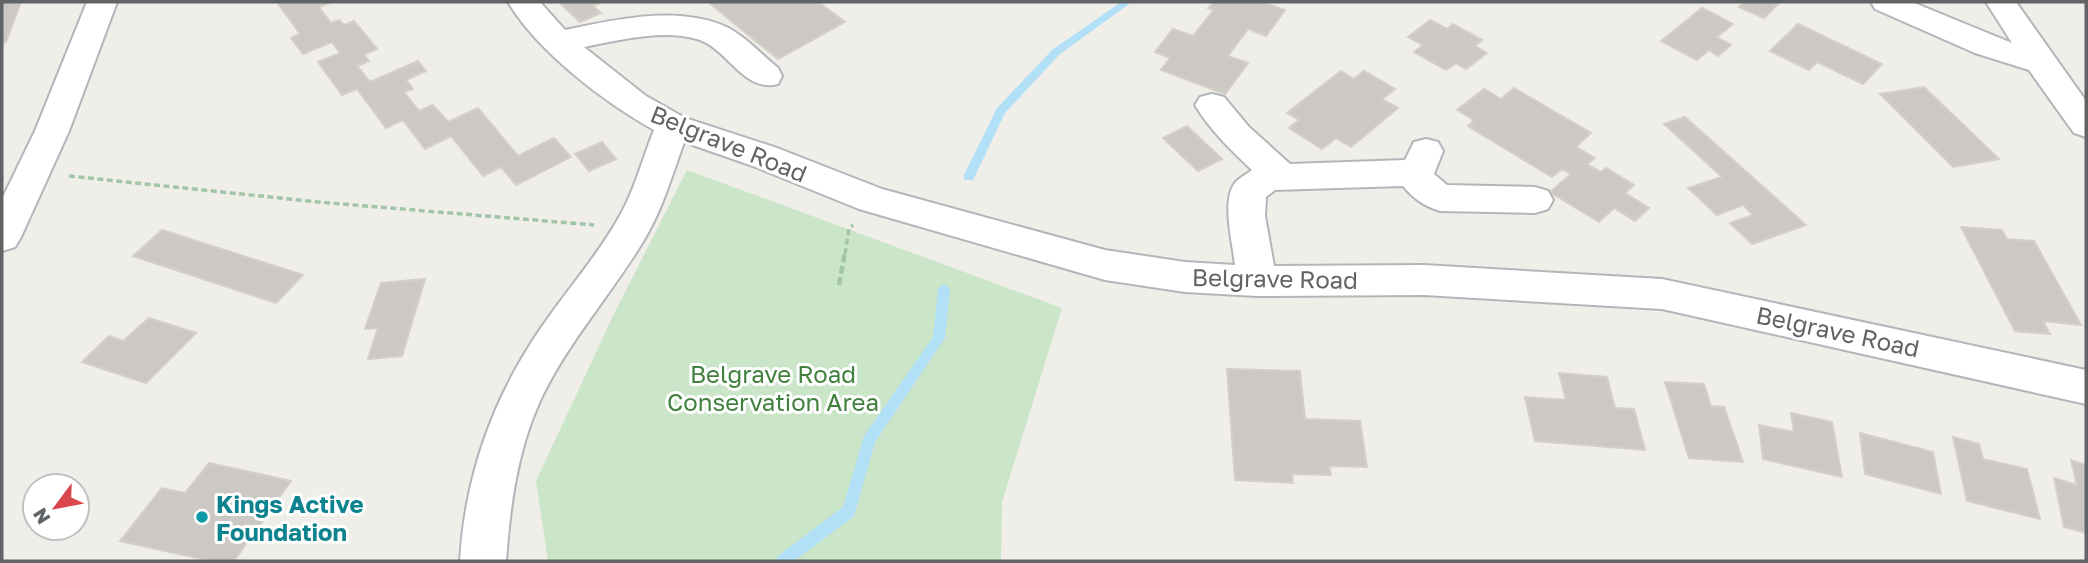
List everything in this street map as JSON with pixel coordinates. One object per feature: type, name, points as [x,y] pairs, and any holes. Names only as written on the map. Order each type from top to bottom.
[{"type":"street","points":[[2,237],[52,131],[102,2]]},
{"type":"street","name":"Belgrave Road","points":[[523,2],[558,42],[634,104],[673,126],[765,157],[872,200],[1105,265],[1185,277],[1257,281],[1424,280],[1662,293],[2086,387]]},
{"type":"street","points":[[645,29],[662,2]]},
{"type":"street","points":[[1886,2],[1986,46],[2040,62]]},
{"type":"street","points":[[2001,2],[2040,62],[2077,99],[2086,125]]},
{"type":"street","points":[[558,42],[602,33],[645,29],[679,28],[711,32],[765,76]]},
{"type":"street","points":[[1212,105],[1237,135],[1282,177]]},
{"type":"street","points":[[483,561],[485,515],[503,440],[531,377],[633,228],[673,126]]},
{"type":"street","points":[[1257,281],[1247,216],[1248,191],[1266,178],[1419,162],[1426,189],[1440,198],[1535,200]]},
{"type":"path","points":[[33,172],[318,202],[633,228]]},
{"type":"path","points":[[839,285],[849,229],[872,200]]},
{"type":"green space","name":"Belgrave Road Conservation Area","points":[[687,170],[1062,308],[1002,502],[1001,561],[548,561],[536,481],[613,316]]},
{"type":"building","points":[[2,2],[21,2],[6,42],[2,43]]},
{"type":"building","points":[[277,2],[332,2],[319,7],[331,23],[339,20],[344,25],[354,21],[377,49],[364,55],[369,61],[357,66],[370,82],[418,61],[426,71],[406,80],[413,89],[404,92],[419,111],[433,105],[448,122],[478,108],[518,156],[554,138],[571,157],[516,185],[501,167],[483,176],[451,136],[425,149],[403,120],[386,128],[357,89],[342,95],[318,62],[340,53],[332,42],[303,54],[291,38],[300,34]]},
{"type":"building","points":[[559,2],[602,2],[593,6],[601,13],[580,22]]},
{"type":"building","points":[[708,2],[818,2],[845,22],[778,59]]},
{"type":"building","points":[[1214,2],[1262,2],[1285,10],[1266,36],[1248,29],[1228,56],[1248,63],[1225,94],[1161,70],[1170,58],[1155,52],[1173,29],[1193,36],[1214,10],[1208,8]]},
{"type":"building","points":[[1744,2],[1780,2],[1764,18],[1739,7]]},
{"type":"building","points":[[1702,8],[1733,24],[1717,37],[1731,45],[1718,56],[1709,50],[1697,60],[1661,41]]},
{"type":"building","points":[[1430,20],[1447,29],[1453,24],[1482,40],[1475,46],[1487,53],[1466,69],[1456,63],[1446,70],[1414,52],[1423,45],[1408,37]]},
{"type":"building","points":[[1798,24],[1882,64],[1863,84],[1817,62],[1809,70],[1770,51]]},
{"type":"building","points":[[1341,71],[1354,79],[1364,71],[1395,89],[1382,99],[1398,108],[1351,147],[1336,138],[1322,149],[1289,128],[1299,120],[1287,113]]},
{"type":"building","points":[[1924,87],[1999,159],[1953,167],[1880,94]]},
{"type":"building","points":[[1514,88],[1591,133],[1576,147],[1595,158],[1587,164],[1601,172],[1606,168],[1634,185],[1625,193],[1649,208],[1635,221],[1614,208],[1599,222],[1550,192],[1571,174],[1562,169],[1552,177],[1468,126],[1474,120],[1457,110],[1484,89],[1501,99]]},
{"type":"building","points":[[1685,117],[1806,225],[1752,244],[1730,223],[1753,215],[1743,205],[1717,215],[1688,188],[1722,177],[1664,124]]},
{"type":"building","points":[[1187,126],[1222,159],[1198,171],[1163,138]]},
{"type":"building","points":[[602,142],[616,159],[589,171],[575,154]]},
{"type":"building","points":[[1961,227],[2002,230],[2007,239],[2034,241],[2081,325],[2043,321],[2050,334],[2015,331]]},
{"type":"building","points":[[162,230],[303,275],[276,303],[133,256]]},
{"type":"building","points":[[425,279],[402,356],[368,359],[378,328],[365,329],[381,283]]},
{"type":"building","points":[[149,318],[196,333],[146,383],[82,362],[109,336],[123,341]]},
{"type":"building","points":[[1227,369],[1300,371],[1305,419],[1360,421],[1367,467],[1329,466],[1331,475],[1292,474],[1293,483],[1235,480]]},
{"type":"building","points":[[1559,373],[1607,377],[1615,408],[1634,409],[1645,450],[1535,441],[1525,397],[1566,400]]},
{"type":"building","points":[[1665,382],[1704,384],[1711,406],[1724,407],[1743,462],[1689,458]]},
{"type":"building","points":[[1791,413],[1832,422],[1842,477],[1763,459],[1759,425],[1794,432]]},
{"type":"building","points":[[1860,433],[1933,452],[1941,494],[1865,474]]},
{"type":"building","points":[[1953,437],[1979,444],[1983,459],[2027,469],[2040,519],[1967,501]]},
{"type":"building","points":[[2071,460],[2086,465],[2086,533],[2064,527],[2054,478],[2077,485]]},
{"type":"building","name":"Kings Active Foundation","points":[[209,463],[291,481],[234,561],[211,561],[120,541],[162,488],[185,493]]},
{"type":"waterway","points":[[969,177],[1001,111],[1056,52],[1127,2]]},
{"type":"waterway","points":[[783,561],[849,511],[869,440],[939,338],[944,289]]},
{"type":"place","name":"Kings Active Foundation","points":[[202,517]]}]
